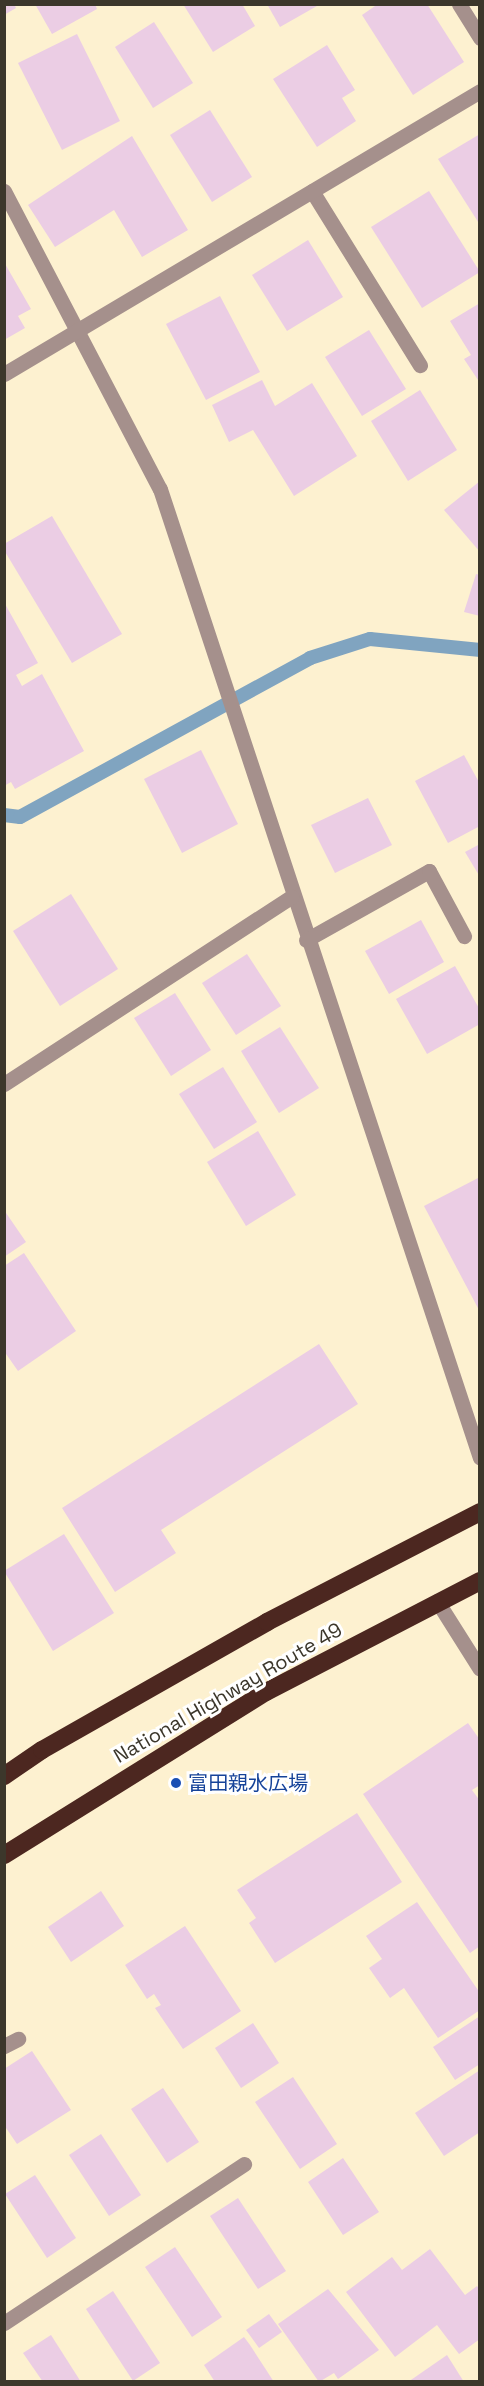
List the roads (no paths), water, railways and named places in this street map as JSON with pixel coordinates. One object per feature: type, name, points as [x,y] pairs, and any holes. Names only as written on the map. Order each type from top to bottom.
[{"type":"highway","name":"National Highway Route 49","points":[[4,1776],[42,1750],[267,1622],[480,1512]]},
{"type":"highway","name":"National Highway Route 49","points":[[4,1855],[266,1692],[436,1601],[480,1581]]},
{"type":"street","points":[[459,4],[480,38]]},
{"type":"street","points":[[4,374],[77,333],[480,91]]},
{"type":"street","points":[[4,191],[160,489],[291,897],[480,1458]]},
{"type":"street","points":[[312,191],[420,365]]},
{"type":"street","points":[[306,940],[429,871],[464,936]]},
{"type":"street","points":[[4,1084],[291,897]]},
{"type":"street","points":[[436,1601],[480,1669]]},
{"type":"street","points":[[4,2323],[244,2164]]},
{"type":"waterway","points":[[4,815],[20,817],[310,658],[370,639],[480,650]]},
{"type":"place","name":"富田親水広場","points":[[176,1783]]}]
